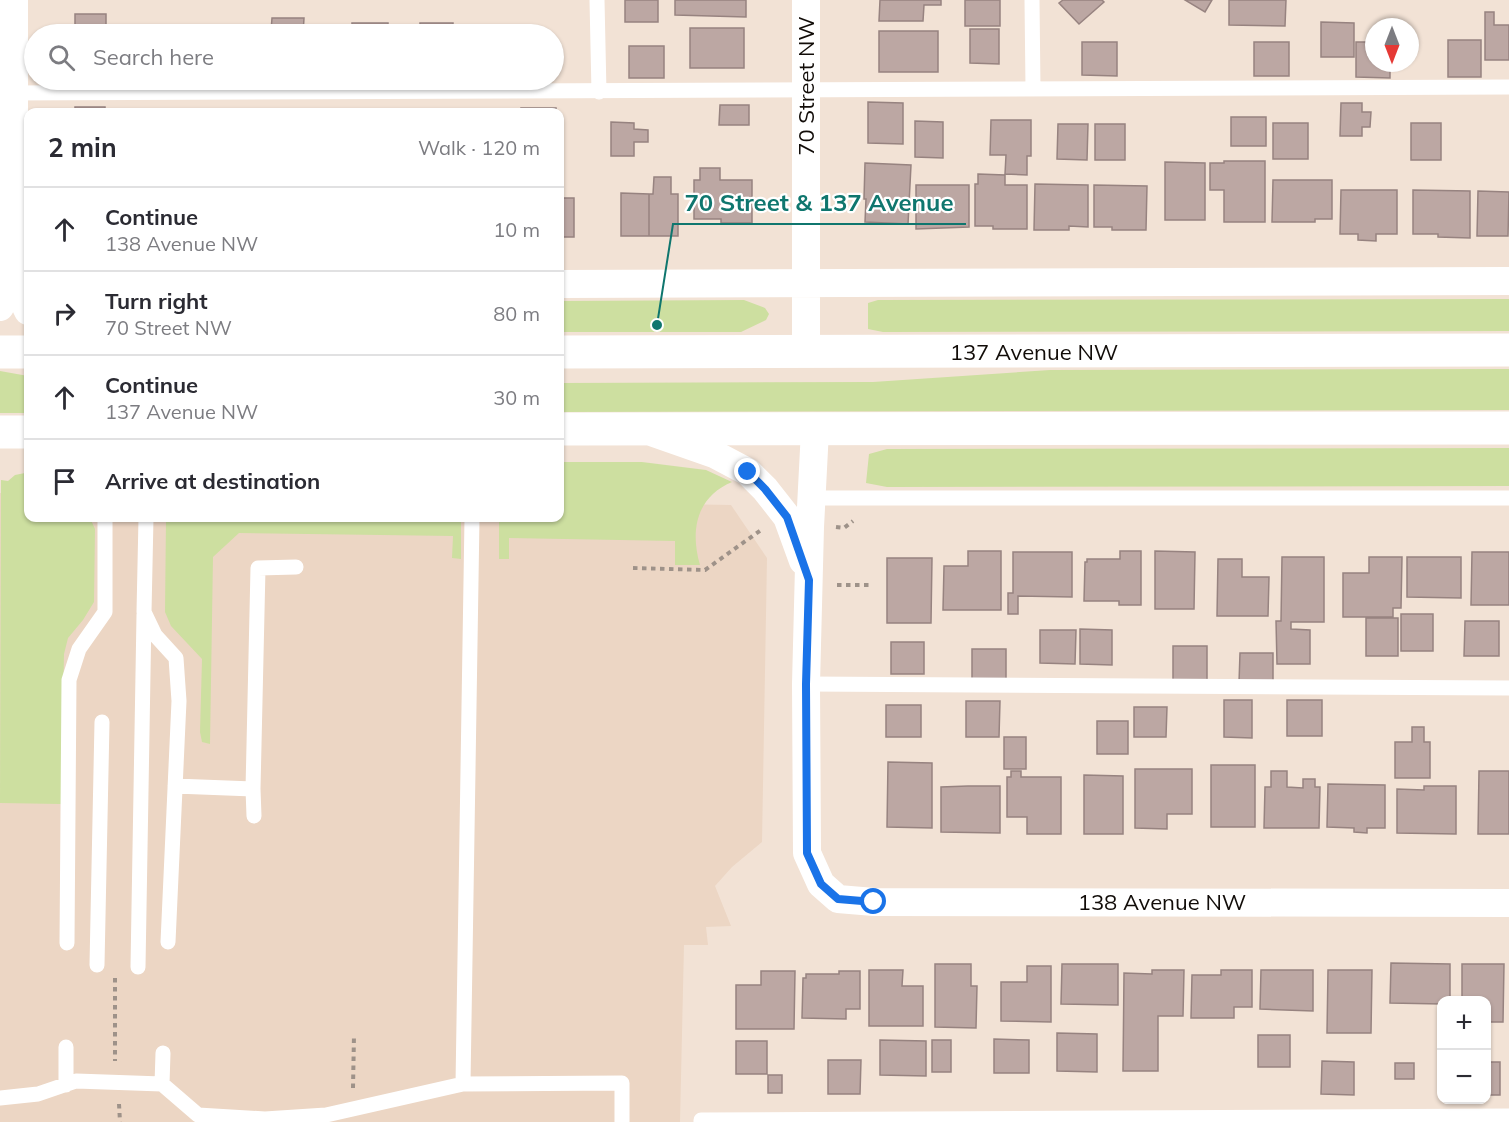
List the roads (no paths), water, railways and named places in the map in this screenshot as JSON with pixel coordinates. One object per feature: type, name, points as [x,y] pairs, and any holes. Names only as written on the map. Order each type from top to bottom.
[{"type":"main road","name":"137 Avenue NW","points":[[564,352],[1509,350]]},
{"type":"main road","points":[[0,352],[24,352]]},
{"type":"main road","points":[[564,429],[1509,428]]},
{"type":"main road","points":[[0,432],[24,432]]},
{"type":"street","points":[[14,0],[7,93],[14,282],[24,303]]},
{"type":"street","name":"70 Street NW","points":[[806,0],[806,352]]},
{"type":"street","points":[[564,284],[1509,281]]},
{"type":"street","points":[[0,307],[14,282]]},
{"type":"street","points":[[644,429],[714,454],[748,472],[787,517],[800,527]]},
{"type":"street","points":[[806,684],[809,580],[800,527],[812,498],[815,430]]},
{"type":"street","name":"138 Avenue NW","points":[[806,684],[807,853],[821,884],[838,899],[874,902],[1509,903]]},
{"type":"lane","points":[[597,0],[599,92]]},
{"type":"lane","points":[[1032,0],[1033,88]]},
{"type":"lane","points":[[7,93],[1509,87]]},
{"type":"lane","points":[[812,498],[1509,498]]},
{"type":"lane","points":[[67,943],[69,680],[78,649],[105,612],[105,522]]},
{"type":"lane","points":[[138,967],[146,522]]},
{"type":"lane","points":[[463,1084],[472,522]]},
{"type":"lane","points":[[254,816],[258,568],[296,567]]},
{"type":"lane","points":[[144,612],[155,635],[176,658],[179,701],[168,942]]},
{"type":"lane","points":[[806,684],[1509,688]]},
{"type":"lane","points":[[97,965],[102,722]]},
{"type":"lane","points":[[175,786],[253,789]]},
{"type":"lane","points":[[66,1047],[66,1085]]},
{"type":"lane","points":[[162,1084],[164,1053]]},
{"type":"lane","points":[[0,1098],[38,1095],[76,1081],[162,1084],[198,1115],[265,1119],[326,1115],[463,1084],[622,1083],[622,1122]]},
{"type":"lane","points":[[701,1122],[701,1120],[1509,1116]]},
{"type":"place","name":"70 Street & 137 Avenue","points":[[657,325]]}]
